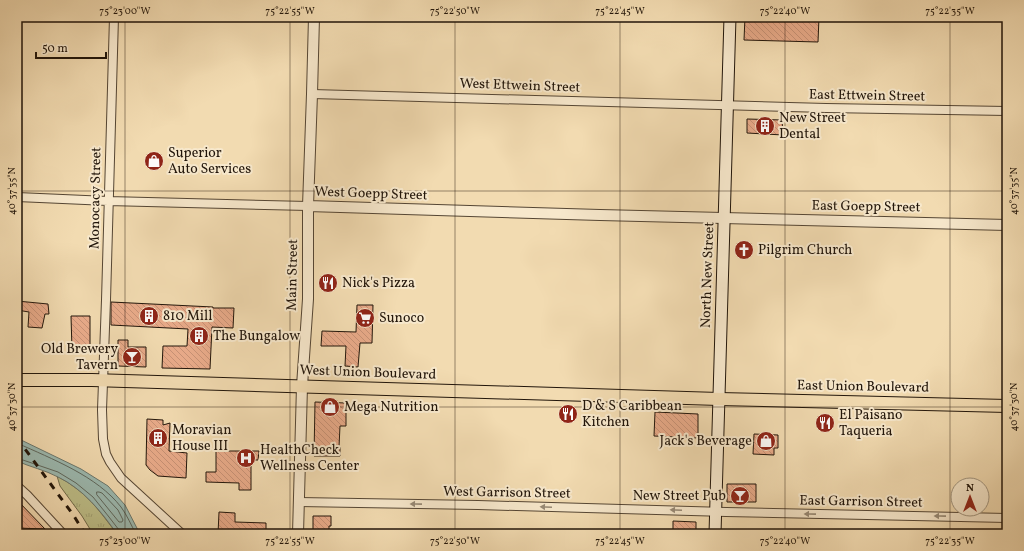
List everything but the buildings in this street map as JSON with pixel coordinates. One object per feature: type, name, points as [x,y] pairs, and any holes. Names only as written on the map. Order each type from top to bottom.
[{"type":"main road","name":"North New Street","points":[[715,534],[730,17]]},
{"type":"main road","name":"West Union Boulevard","points":[[17,380],[104,380],[719,399]]},
{"type":"main road","name":"East Union Boulevard","points":[[719,399],[1007,406]]},
{"type":"street","name":"Monocacy Street","points":[[114,17],[102,410],[103,439],[106,454],[121,478],[182,534]]},
{"type":"street","name":"Main Street","points":[[298,534],[302,386],[308,299],[308,206],[314,17]]},
{"type":"street","name":"West Ettwein Street","points":[[312,94],[727,105]]},
{"type":"street","name":"East Ettwein Street","points":[[727,105],[1007,112]]},
{"type":"street","name":"West Goepp Street","points":[[17,197],[108,201],[725,218]]},
{"type":"street","name":"East Goepp Street","points":[[725,218],[1007,224]]},
{"type":"street","points":[[17,486],[62,534]]},
{"type":"street","name":"West Garrison Street","points":[[299,502],[478,505],[715,512]]},
{"type":"street","name":"East Garrison Street","points":[[715,512],[1007,518]]},
{"type":"green space","points":[[57,476],[86,496],[117,534],[93,534],[60,486]]},
{"type":"water","points":[[17,438],[81,469],[108,486],[125,505],[140,534],[117,534],[91,501],[76,488],[53,475],[17,461]]},
{"type":"railway","points":[[17,438],[74,516],[85,534]]},
{"type":"place","name":"New Street Dental","points":[[765,126]]},
{"type":"place","name":"Superior Auto Services","points":[[154,161]]},
{"type":"place","name":"Pilgrim Church","points":[[744,250]]},
{"type":"place","name":"Nick's Pizza","points":[[328,283]]},
{"type":"place","name":"810 Mill","points":[[149,316]]},
{"type":"place","name":"Sunoco","points":[[365,318]]},
{"type":"place","name":"The Bungalow","points":[[199,336]]},
{"type":"place","name":"Old Brewery Tavern","points":[[132,357]]},
{"type":"place","name":"Mega Nutrition","points":[[330,407]]},
{"type":"place","name":"D & S Caribbean Kitchen","points":[[568,414]]},
{"type":"place","name":"El Paisano Taqueria","points":[[825,423]]},
{"type":"place","name":"Moravian House III","points":[[158,438]]},
{"type":"place","name":"Jack's Beverage","points":[[766,441]]},
{"type":"place","name":"HealthCheck Wellness Center","points":[[246,458]]},
{"type":"place","name":"New Street Pub","points":[[740,496]]}]
